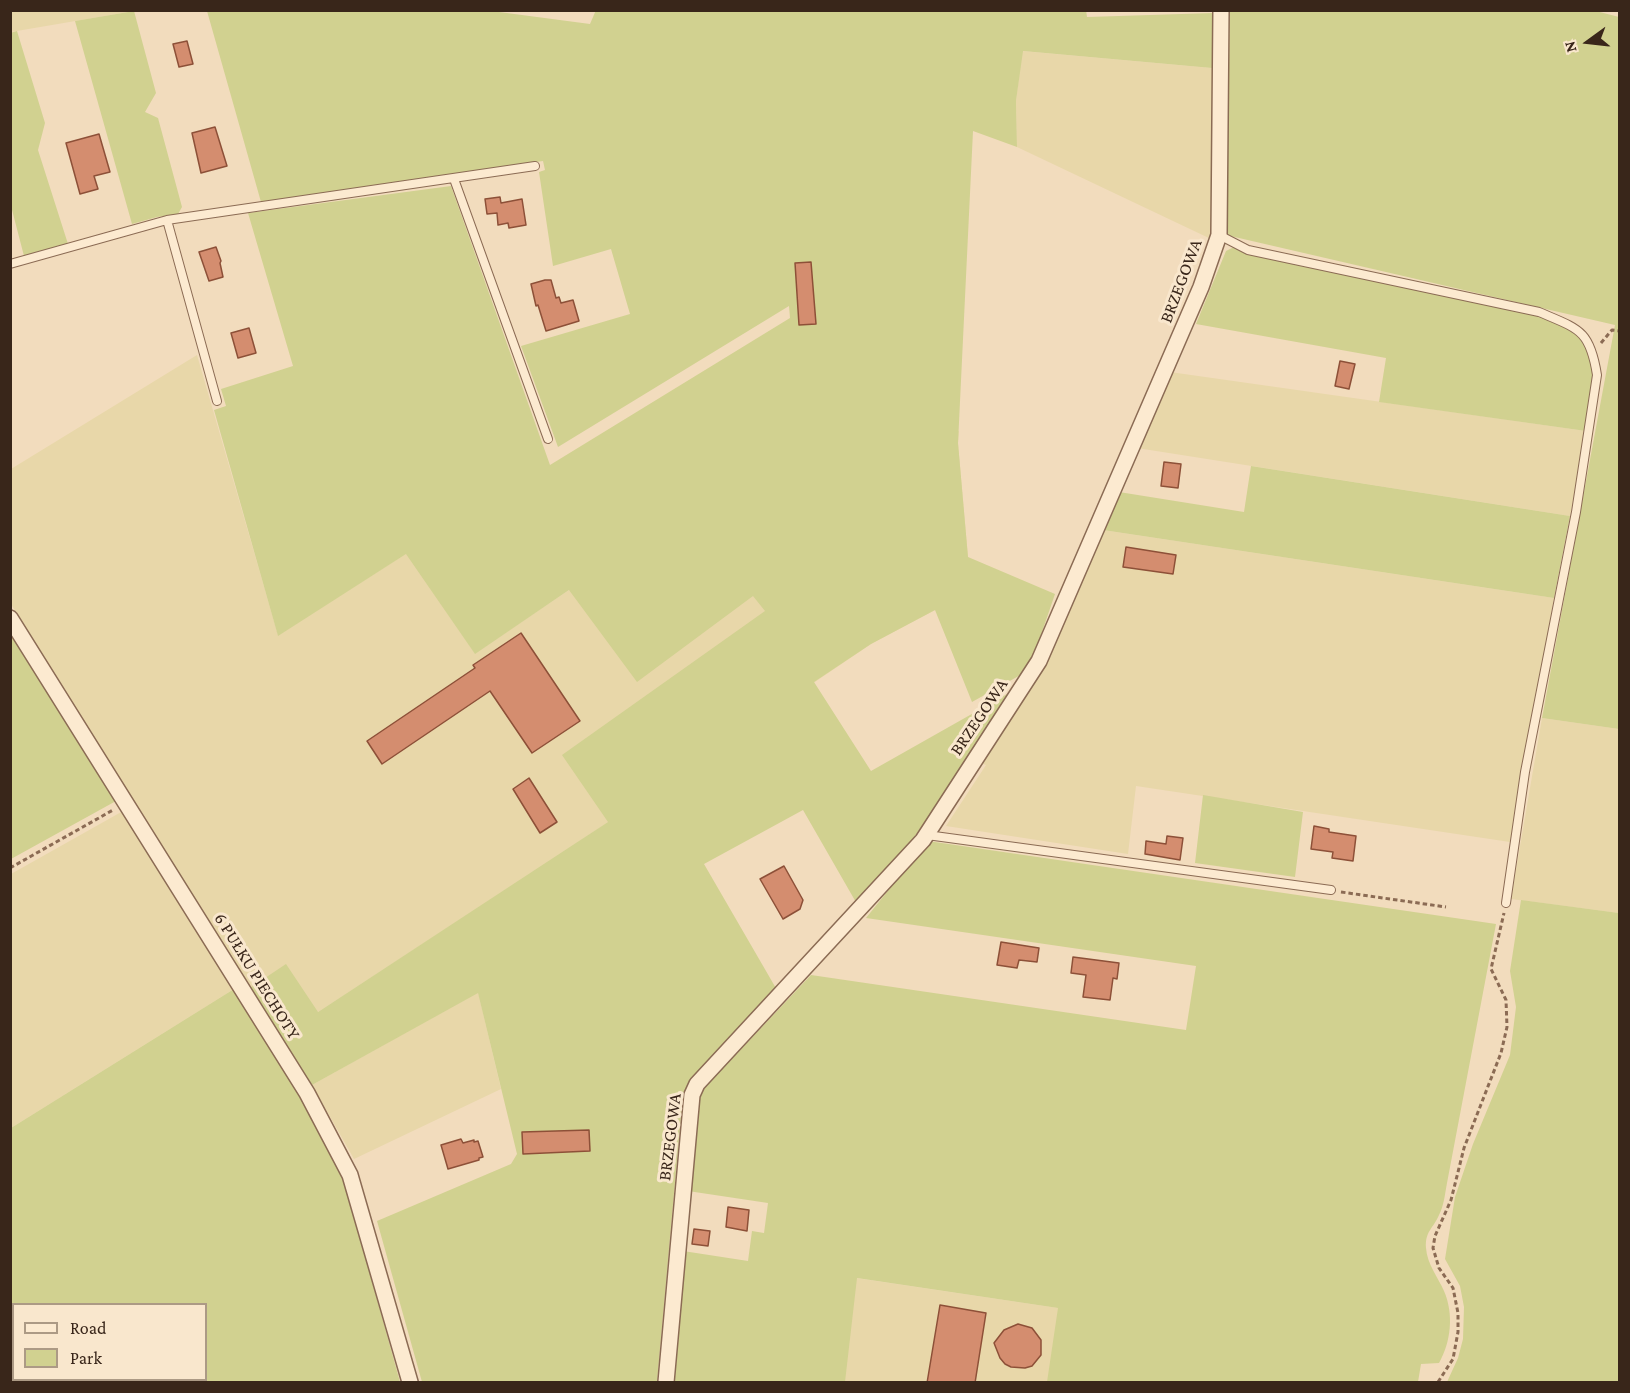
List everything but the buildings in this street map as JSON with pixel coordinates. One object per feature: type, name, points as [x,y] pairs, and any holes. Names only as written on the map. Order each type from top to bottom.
[{"type":"street","name":"BRZEGOWA","points":[[666,1383],[692,1095],[697,1084],[927,834],[1039,661],[1190,313],[1219,235],[1221,10]]},
{"type":"street","name":"6 PUŁKU PIECHOTY","points":[[10,618],[308,1093],[350,1175],[410,1383]]},
{"type":"lane","points":[[10,264],[166,220],[535,166]]},
{"type":"lane","points":[[454,179],[548,439]]},
{"type":"lane","points":[[166,220],[217,401]]},
{"type":"lane","points":[[1219,235],[1248,250],[1539,312],[1568,324],[1587,337],[1594,353],[1597,375],[1576,512],[1525,772],[1506,903]]},
{"type":"lane","points":[[927,834],[1331,890]]},
{"type":"path","points":[[1594,353],[1612,330],[1620,331]]},
{"type":"path","points":[[10,868],[125,803]]},
{"type":"path","points":[[1331,890],[1446,907]]},
{"type":"path","points":[[1438,1383],[1453,1359],[1458,1323],[1453,1288],[1439,1268],[1433,1248],[1450,1200],[1464,1148],[1501,1053],[1505,1035],[1506,1000],[1491,969],[1506,903]]},
{"type":"shaded area","points":[[11,11],[134,11],[11,32]]},
{"type":"shaded area","points":[[1022,51],[1212,68],[1214,227],[1211,239],[1017,147],[1016,101]]},
{"type":"shaded area","points":[[197,355],[278,635],[407,553],[475,653],[659,530],[959,431],[958,443],[971,591],[871,644],[558,856],[318,1012],[250,988],[11,604],[11,469]]},
{"type":"shaded area","points":[[1170,372],[1586,431],[1570,516],[1137,448]]},
{"type":"shaded area","points":[[1103,530],[1554,598],[1510,842],[1136,786],[1128,854],[946,826],[986,765],[981,763],[1033,685]]},
{"type":"shaded area","points":[[1542,718],[1619,729],[1619,913],[1511,899]]},
{"type":"shaded area","points":[[123,811],[234,989],[11,1128],[11,874]]},
{"type":"shaded area","points":[[478,992],[501,1089],[354,1159],[312,1085]]},
{"type":"shaded area","points":[[856,1278],[1058,1308],[1418,1382],[672,1382]]},
{"type":"green space","points":[[484,10],[590,24],[596,10],[1086,10],[1087,17],[1213,13],[1212,68],[1023,51],[1016,101],[1017,147],[973,131],[958,443],[968,557],[1055,594],[1031,664],[1024,673],[972,702],[935,610],[871,644],[814,682],[871,771],[1016,689],[904,852],[857,904],[803,810],[704,864],[777,990],[683,1093],[657,1382],[422,1382],[377,1221],[511,1164],[517,1154],[478,993],[312,1085],[250,988],[286,964],[318,1012],[608,822],[562,755],[765,611],[753,596],[637,682],[569,590],[475,654],[406,554],[278,636],[214,410],[226,406],[221,389],[293,366],[248,213],[451,186],[550,465],[790,318],[789,306],[558,447],[521,346],[630,314],[611,249],[553,266],[539,172],[545,170],[543,161],[261,202],[207,11]]},
{"type":"green space","points":[[1592,10],[1619,17],[1619,729],[1542,718],[1615,325],[1226,235],[1230,11]]},
{"type":"green space","points":[[134,11],[156,93],[145,112],[158,118],[182,207],[178,214],[132,224],[75,21]]},
{"type":"green space","points":[[17,31],[45,123],[38,150],[68,244],[24,256],[11,206],[10,33]]},
{"type":"green space","points":[[1234,247],[1250,255],[1547,318],[1580,338],[1590,359],[1592,383],[1586,431],[1379,402],[1386,358],[1196,324],[1226,251]]},
{"type":"green space","points":[[1251,466],[1570,516],[1554,598],[1103,530],[1119,492],[1244,512]]},
{"type":"green space","points":[[10,631],[116,801],[11,859],[10,859]]},
{"type":"green space","points":[[1203,795],[1303,812],[1295,877],[1195,863]]},
{"type":"green space","points":[[928,841],[1496,924],[1444,1199],[1441,1211],[1426,1242],[1428,1260],[1444,1291],[1450,1318],[1446,1346],[1439,1363],[1421,1364],[1418,1382],[1047,1382],[1058,1308],[857,1278],[845,1382],[672,1382],[683,1251],[748,1261],[752,1231],[764,1233],[768,1203],[688,1191],[697,1096],[811,975],[1186,1030],[1196,966],[866,918]]},
{"type":"green space","points":[[1521,900],[1619,913],[1619,1382],[1447,1382],[1458,1358],[1463,1339],[1464,1307],[1460,1286],[1445,1259],[1455,1197],[1473,1144],[1510,1055],[1516,1007],[1510,971]]},
{"type":"green space","points":[[234,989],[316,1118],[345,1184],[400,1382],[11,1382],[11,1128]]}]
